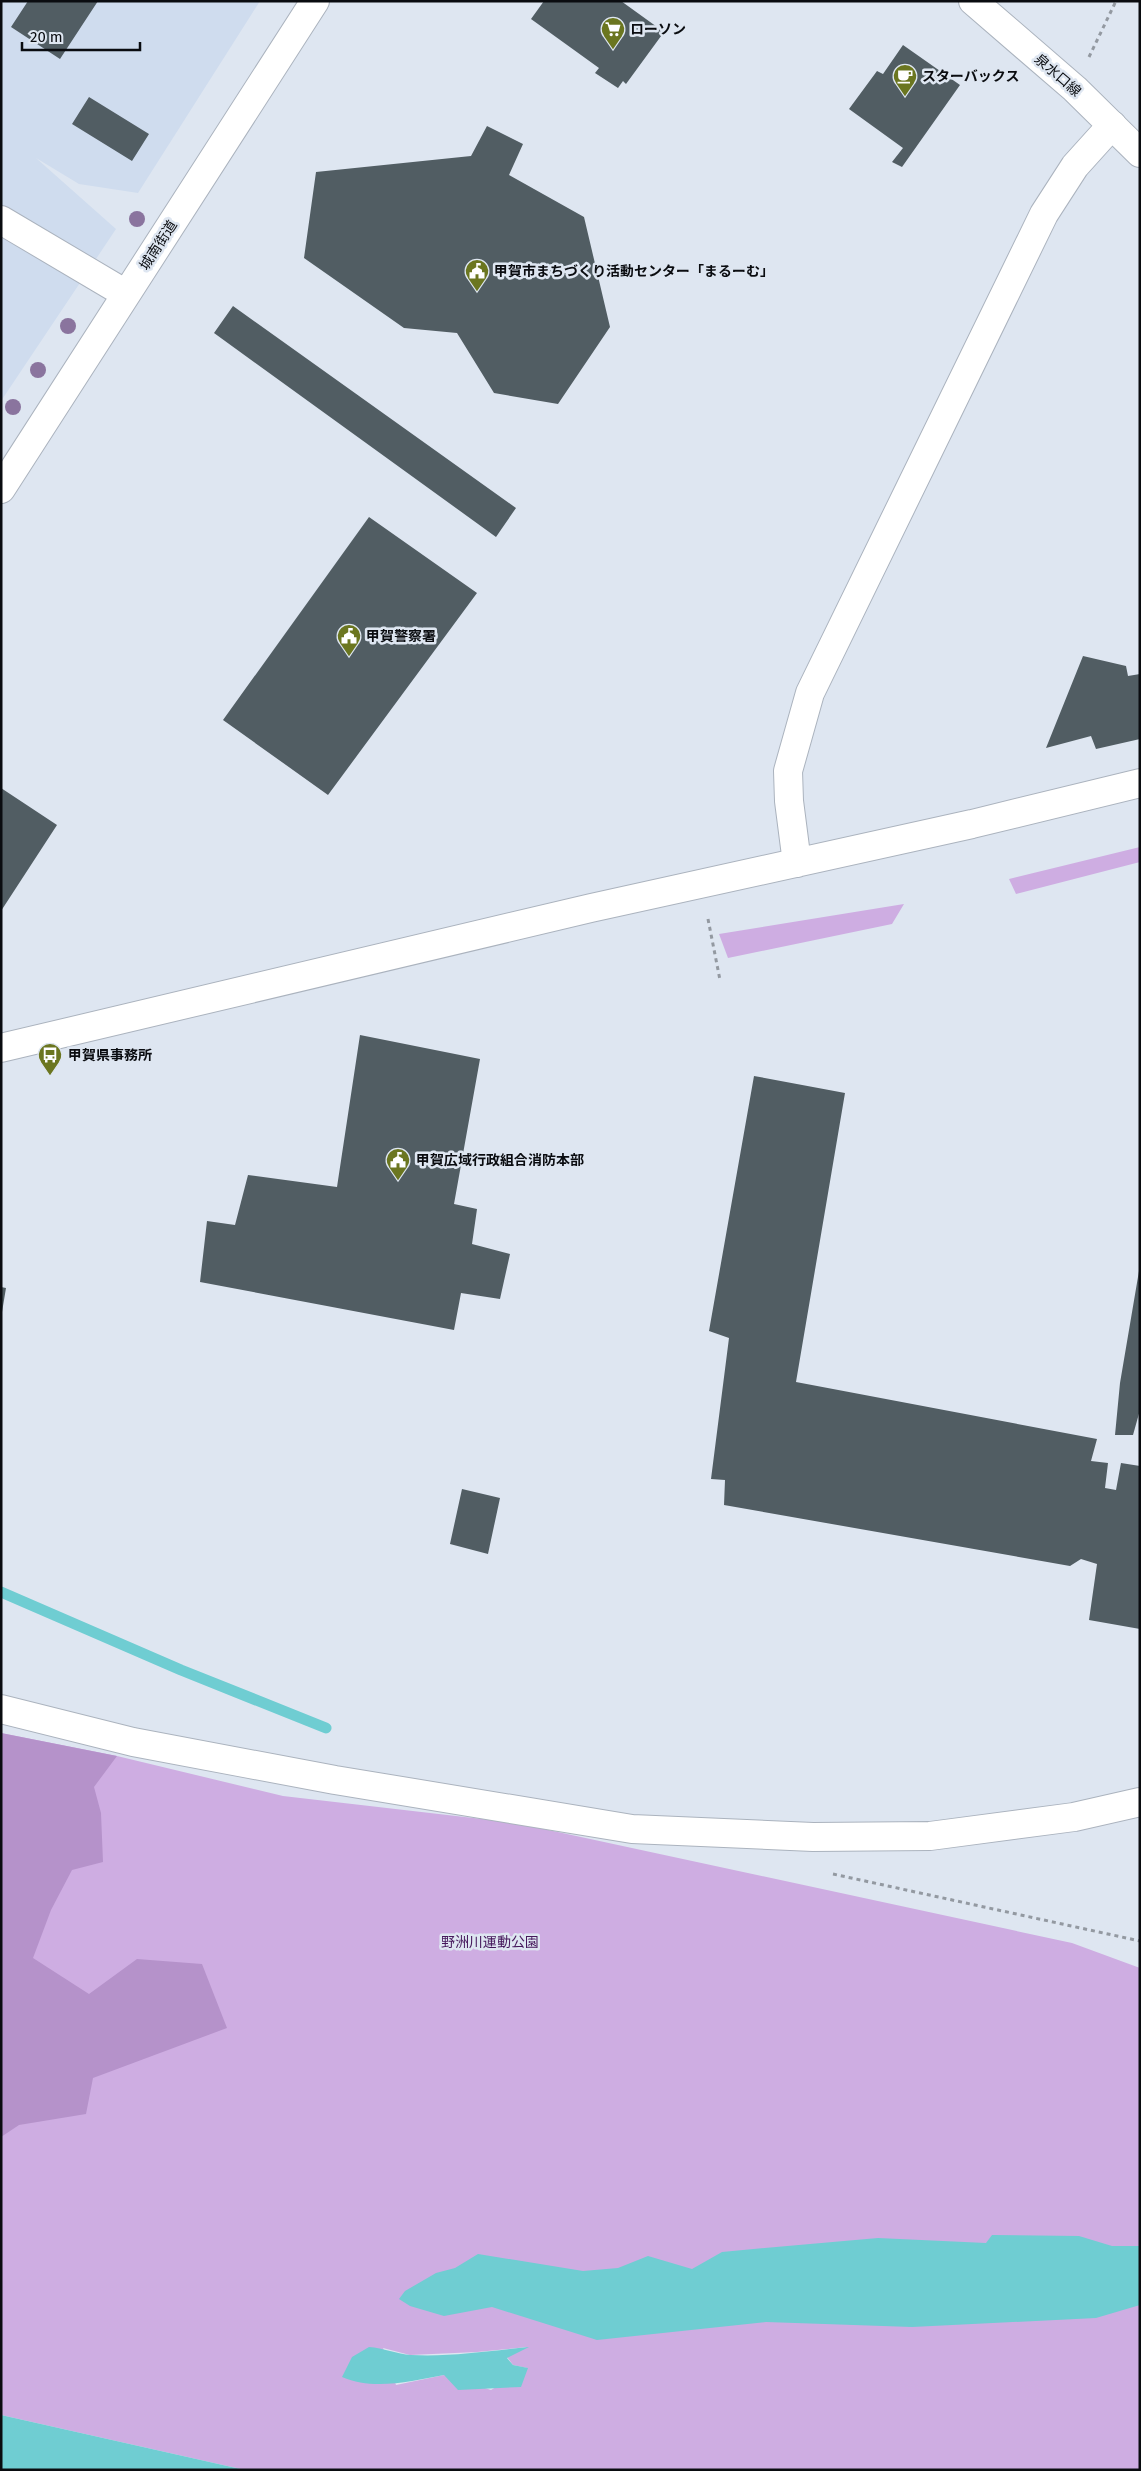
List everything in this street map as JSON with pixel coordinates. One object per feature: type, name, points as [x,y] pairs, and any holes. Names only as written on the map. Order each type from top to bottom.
[{"type":"street","name":"城南街道","points":[[1,488],[315,1]]},
{"type":"street","name":"泉水口線","points":[[973,1],[1075,89],[1140,153]]},
{"type":"street","points":[[797,862],[789,801],[788,771],[810,693],[1044,214],[1075,166],[1112,125]]},
{"type":"street","points":[[1,220],[126,294]]},
{"type":"street","points":[[1,1048],[591,908],[972,824],[1140,783]]},
{"type":"street","points":[[1,1709],[133,1742],[306,1775],[632,1829],[814,1837],[930,1836],[1074,1816],[1140,1802]]},
{"type":"path","points":[[1075,89],[1116,1]]},
{"type":"path","points":[[708,919],[720,980]]},
{"type":"path","points":[[832,1873],[1140,1941]]},
{"type":"shaded area","points":[[1,1],[260,1],[138,193],[79,184],[36,158],[116,229],[1,401]]},
{"type":"shaded area","points":[[1,1733],[117,1756],[94,1787],[101,1813],[103,1862],[72,1870],[51,1910],[33,1958],[89,1994],[137,1959],[202,1964],[227,2028],[93,2078],[86,2114],[19,2125],[1,2137]]},
{"type":"green space","points":[[1140,847],[1140,862],[1016,894],[1009,879]]},
{"type":"green space","points":[[904,904],[892,924],[728,958],[719,934]]},
{"type":"green space","name":"野洲川運動公園","points":[[1,1733],[117,1756],[283,1796],[516,1823],[1072,1943],[1140,1968],[1140,2470],[245,2470],[1,2415]],"holes":[[[527,2347],[507,2357],[513,2365],[527,2368],[491,2390],[444,2375],[396,2385],[383,2348],[410,2355],[477,2352]]]},
{"type":"water","points":[[992,2235],[1079,2236],[1112,2246],[1140,2246],[1140,2305],[1096,2318],[912,2327],[766,2322],[597,2340],[492,2307],[444,2316],[410,2306],[399,2299],[405,2291],[436,2273],[455,2268],[478,2254],[583,2271],[618,2268],[648,2256],[692,2269],[722,2252],[878,2238],[986,2243]]},
{"type":"water","points":[[369,2347],[406,2354],[440,2355],[529,2347],[507,2358],[513,2365],[528,2368],[521,2387],[458,2390],[444,2375],[393,2384],[367,2383],[342,2377],[352,2357]]},
{"type":"water","points":[[1,2415],[245,2470],[1,2470]]},
{"type":"building","points":[[28,1],[98,1],[60,59],[11,27]]},
{"type":"building","name":"ローソン","points":[[544,1],[621,1],[664,32],[626,84],[623,81],[618,88],[595,73],[599,68],[531,19]]},
{"type":"building","name":"スターバックス","points":[[903,45],[960,85],[902,167],[892,162],[903,148],[849,109],[877,71],[883,74]]},
{"type":"building","points":[[89,97],[149,134],[132,161],[72,124]]},
{"type":"building","name":"甲賀市まちづくり活動センター「まるーむ」","points":[[487,126],[523,144],[509,175],[584,217],[610,327],[558,404],[494,393],[457,333],[404,328],[304,258],[316,172],[471,156]]},
{"type":"building","points":[[233,306],[516,508],[496,537],[214,333]]},
{"type":"building","name":"甲賀警察署","points":[[369,517],[477,593],[328,795],[223,720]]},
{"type":"building","points":[[1083,656],[1126,666],[1128,676],[1140,674],[1140,739],[1096,749],[1091,736],[1046,748]]},
{"type":"building","points":[[1,788],[57,825],[1,911]]},
{"type":"building","name":"甲賀広域行政組合消防本部","points":[[360,1035],[480,1059],[454,1204],[477,1209],[472,1244],[510,1254],[500,1299],[461,1293],[454,1330],[200,1282],[207,1221],[235,1225],[248,1175],[337,1187]]},
{"type":"building","points":[[754,1076],[845,1093],[796,1382],[1097,1439],[1091,1461],[1108,1463],[1105,1488],[1116,1490],[1121,1463],[1140,1466],[1140,1629],[1089,1620],[1097,1564],[1081,1559],[1070,1566],[724,1505],[725,1480],[711,1479],[729,1338],[709,1331]]},
{"type":"building","points":[[1139,1271],[1140,1410],[1133,1435],[1115,1435],[1120,1383]]},
{"type":"building","points":[[1,1287],[6,1288],[2,1312],[1,1312]]},
{"type":"building","points":[[462,1489],[500,1498],[488,1554],[450,1544]]},
{"type":"waterway","points":[[1,1592],[181,1670],[326,1728]]},
{"type":"place","name":"ローソン","points":[[613,50]]},
{"type":"place","name":"スターバックス","points":[[905,97]]},
{"type":"place","name":"甲賀市まちづくり活動センター「まるーむ」","points":[[477,292]]},
{"type":"place","name":"甲賀警察署","points":[[349,657]]},
{"type":"place","name":"甲賀県事務所","points":[[50,1076]]},
{"type":"place","name":"甲賀広域行政組合消防本部","points":[[398,1181]]}]
